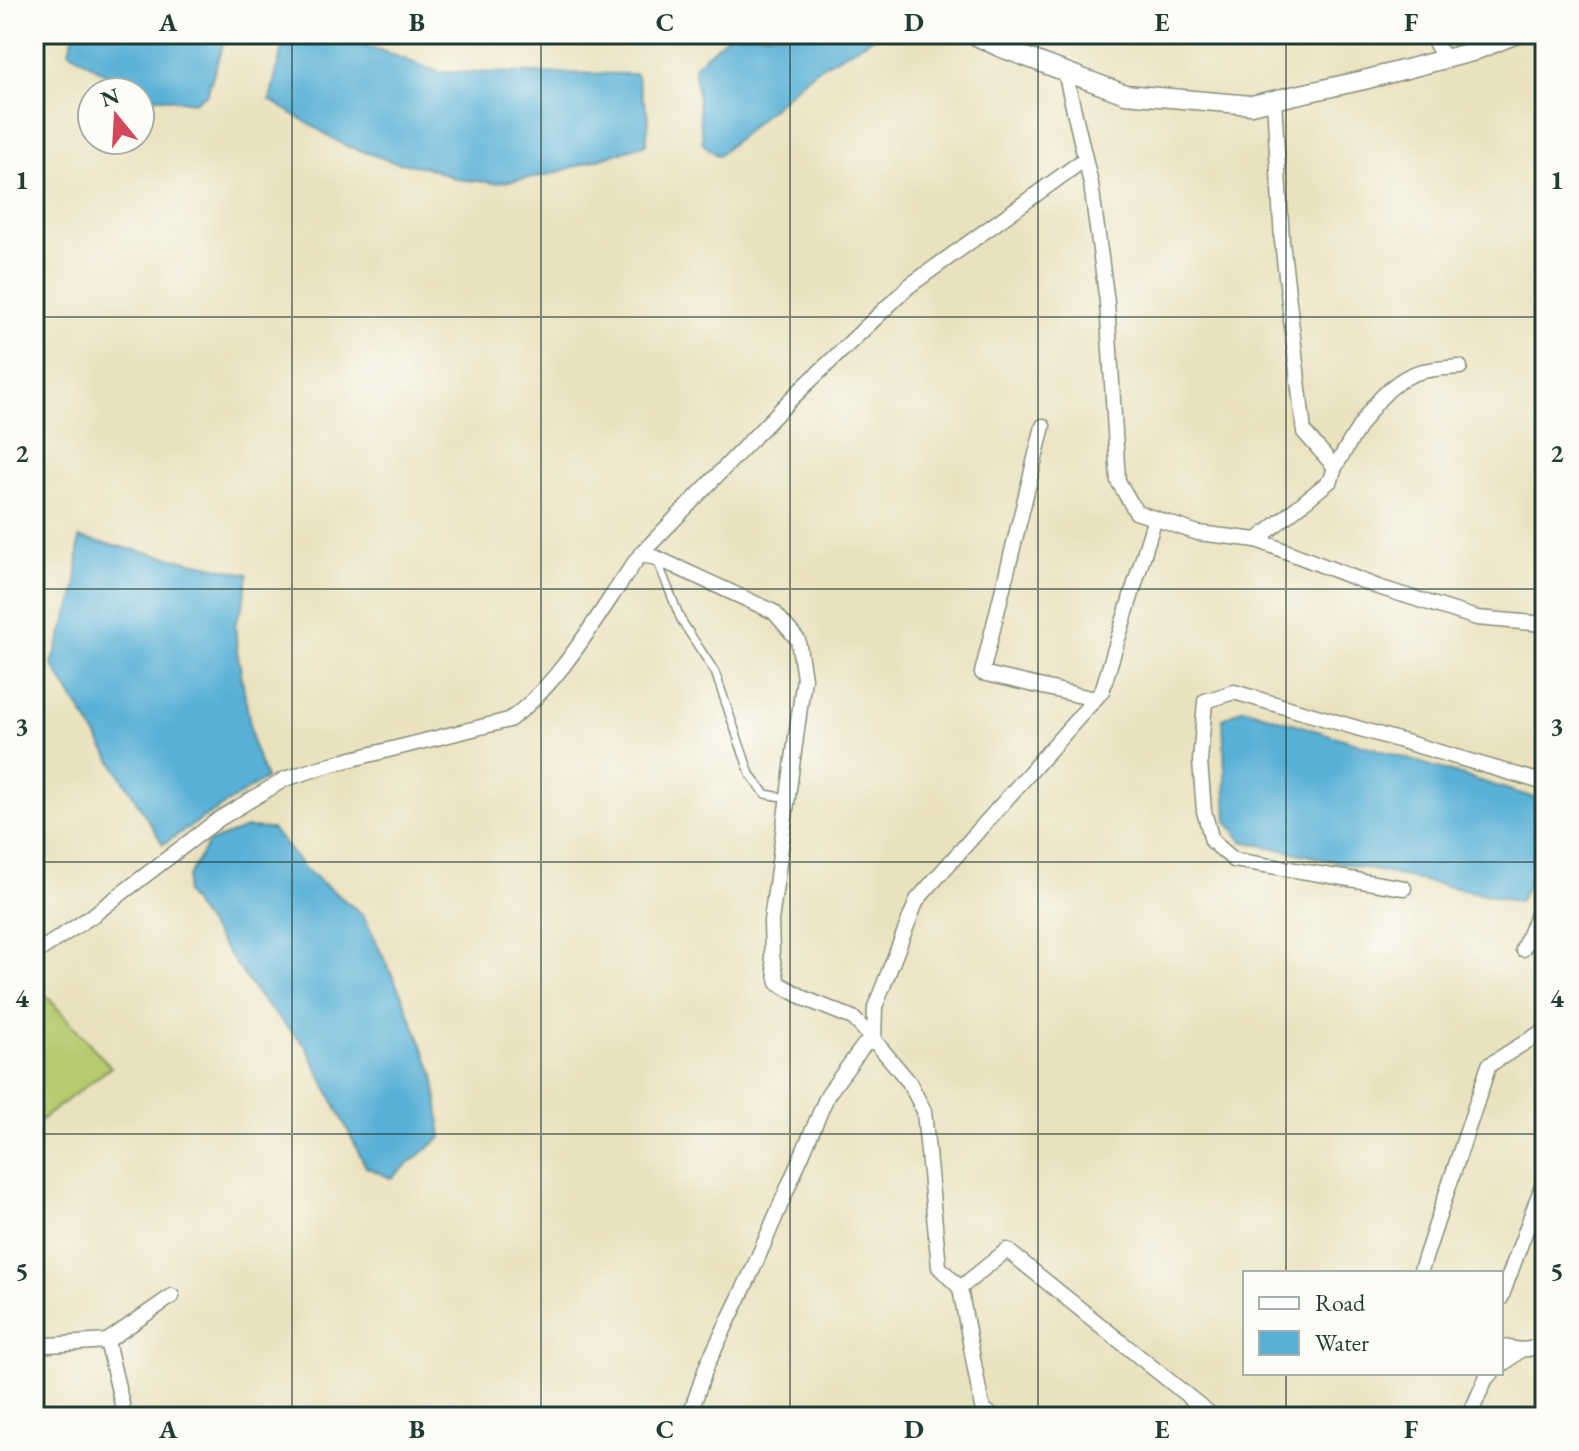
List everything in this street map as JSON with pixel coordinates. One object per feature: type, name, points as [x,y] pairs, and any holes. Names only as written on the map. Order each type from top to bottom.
[{"type":"street","points":[[972,34],[1125,94],[1251,105],[1472,52],[1517,34]]},
{"type":"street","points":[[1430,34],[1445,59]]},
{"type":"street","points":[[1065,72],[1091,184],[1107,302],[1118,481],[1136,512],[1198,533],[1257,540],[1378,587],[1477,618],[1545,624]]},
{"type":"street","points":[[1274,100],[1282,241],[1304,432],[1335,467]]},
{"type":"street","points":[[34,954],[131,888],[219,819],[285,779],[332,764],[509,720],[529,706],[568,660],[640,555],[791,399],[909,286],[1085,159]]},
{"type":"street","points":[[1257,540],[1331,480],[1335,467],[1362,424],[1392,386],[1420,371],[1460,367]]},
{"type":"street","points":[[1043,426],[982,673],[1095,699]]},
{"type":"street","points":[[874,1040],[875,1007],[917,900],[1102,691],[1155,518]]},
{"type":"street","points":[[640,555],[657,558],[774,612],[798,640],[804,678],[771,921],[772,956],[778,983],[806,999],[853,1018],[909,1082],[924,1111],[939,1267],[960,1288],[982,1407],[993,1417]]},
{"type":"street","points":[[1404,888],[1234,860],[1212,841],[1204,811],[1200,761],[1205,701],[1234,692],[1545,783]]},
{"type":"street","points":[[1523,949],[1540,922],[1545,896]]},
{"type":"street","points":[[1421,1271],[1489,1065],[1545,1030]]},
{"type":"street","points":[[689,1417],[707,1365],[753,1269],[828,1094],[864,1045],[874,1040]]},
{"type":"street","points":[[1503,1293],[1545,1178]]},
{"type":"street","points":[[960,1288],[1007,1250],[1214,1417]]},
{"type":"street","points":[[34,1346],[107,1341],[172,1296]]},
{"type":"street","points":[[107,1341],[125,1417]]},
{"type":"street","points":[[1503,1364],[1518,1352],[1545,1342]]},
{"type":"street","points":[[1503,1347],[1518,1352]]},
{"type":"street","points":[[1469,1417],[1490,1375]]},
{"type":"lane","points":[[657,558],[681,620],[715,672],[750,774],[765,794],[788,798]]},
{"type":"green space","points":[[34,991],[42,991],[111,1067],[34,1125]]},
{"type":"water","points":[[74,34],[226,34],[207,94],[194,102],[156,97],[156,76],[109,76],[69,51]]},
{"type":"water","points":[[285,34],[337,34],[438,72],[636,74],[649,119],[646,144],[548,175],[496,183],[457,179],[426,167],[394,162],[344,145],[270,100]]},
{"type":"water","points":[[730,34],[880,34],[814,71],[718,156],[703,144],[694,66]]},
{"type":"water","points":[[79,538],[248,574],[243,605],[235,624],[237,650],[254,748],[266,778],[163,844],[52,664],[76,590]]},
{"type":"water","points":[[1243,708],[1545,801],[1545,850],[1519,902],[1242,841],[1227,821],[1223,719]]},
{"type":"water","points":[[246,828],[272,829],[304,868],[363,915],[402,996],[434,1075],[442,1137],[391,1178],[366,1167],[306,1046],[263,1002],[185,893],[188,876],[209,842]]}]
